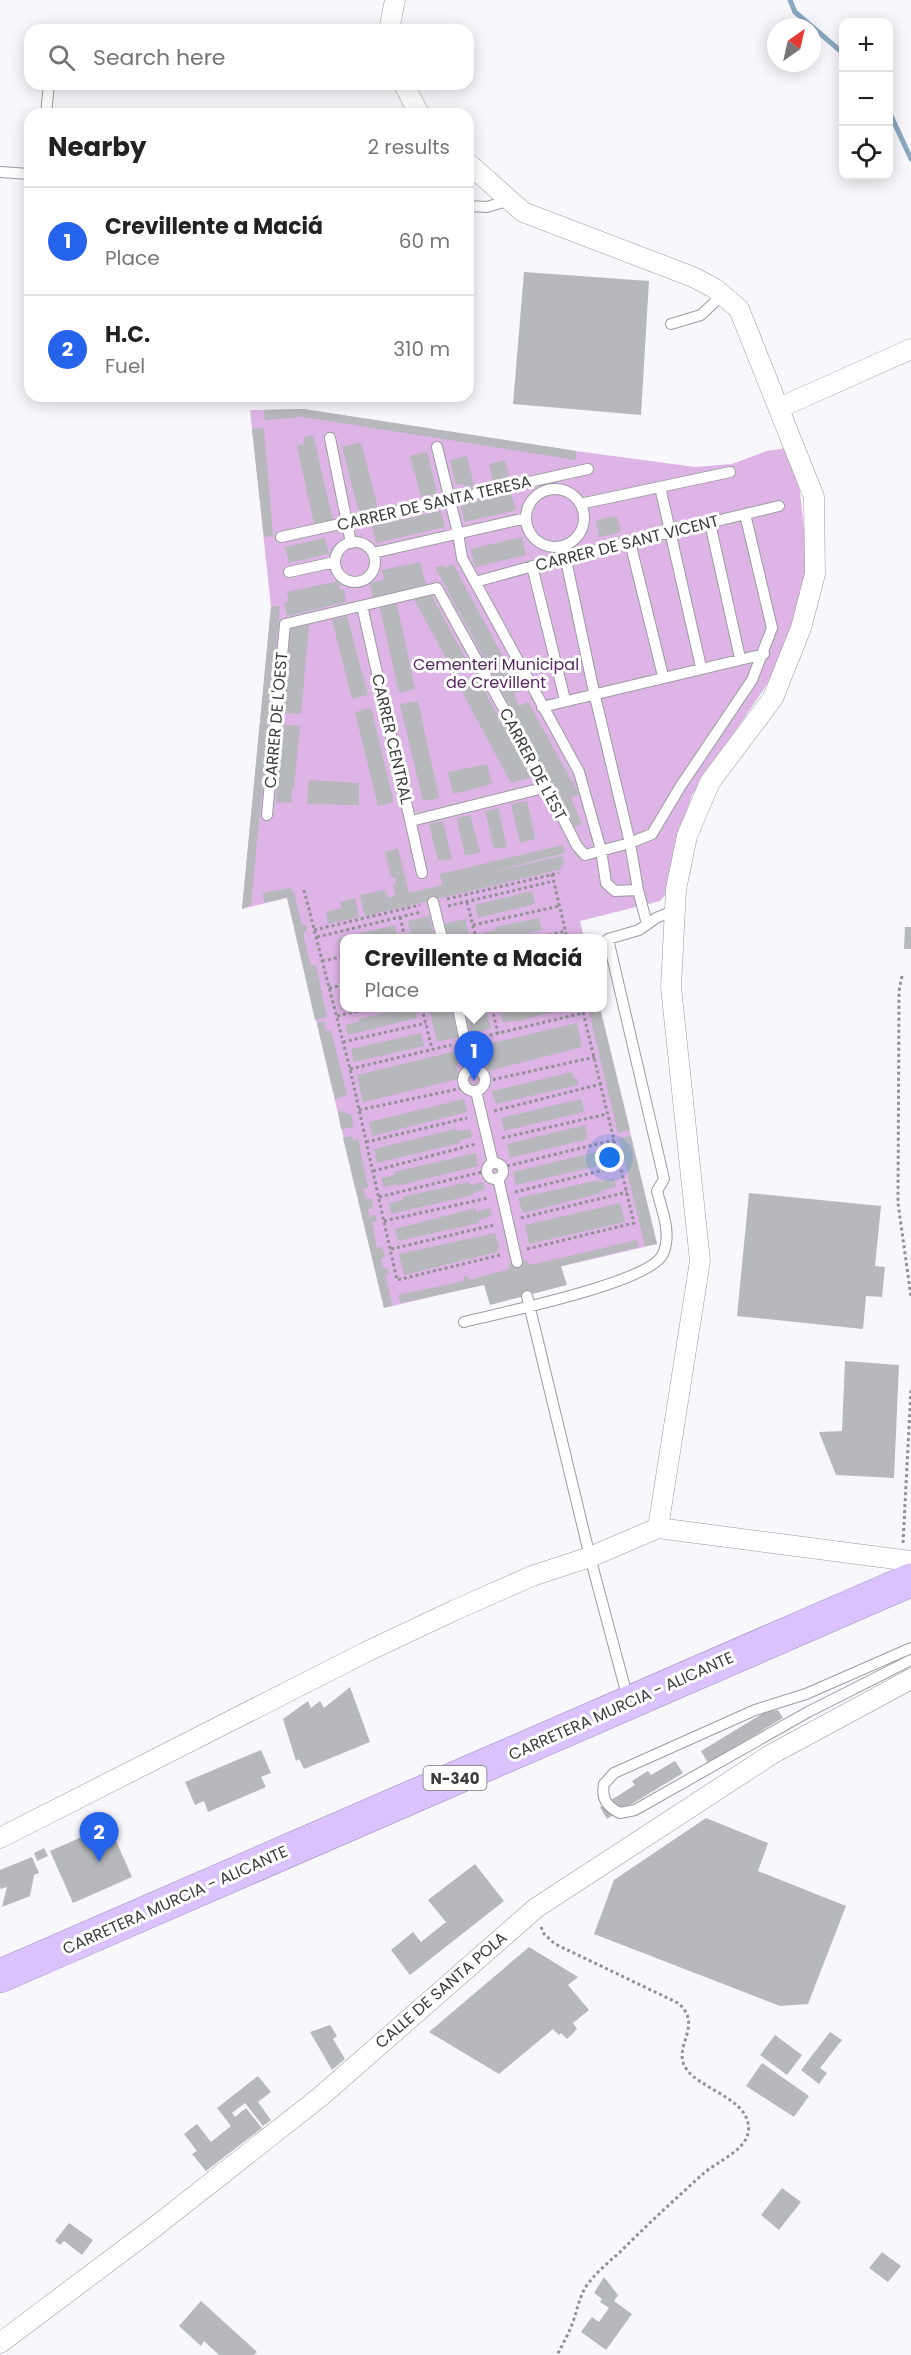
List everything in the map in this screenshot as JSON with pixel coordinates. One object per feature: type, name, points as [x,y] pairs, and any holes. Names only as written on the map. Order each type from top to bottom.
[{"type":"highway","name":"CARRETERA MURCIA - ALICANTE","points":[[0,1977],[629,1702],[908,1567]]},
{"type":"street","points":[[389,24],[395,0]]},
{"type":"street","points":[[407,90],[416,108]]},
{"type":"street","points":[[474,168],[523,212],[693,277],[739,309],[814,497],[815,574],[801,628],[773,698],[710,782],[687,836],[676,889],[670,987],[700,1261],[658,1528]]},
{"type":"street","points":[[778,408],[911,349]]},
{"type":"street","points":[[0,1838],[366,1652],[532,1576],[590,1557],[658,1528],[908,1567]]},
{"type":"street","name":"CALLE DE SANTA POLA","points":[[0,2343],[156,2226],[320,2097],[536,1908],[772,1754],[911,1678]]},
{"type":"lane","points":[[47,108],[48,90]]},
{"type":"lane","points":[[0,172],[24,174]]},
{"type":"lane","points":[[474,206],[487,207],[510,200]]},
{"type":"lane","points":[[670,324],[701,315],[722,295]]},
{"type":"lane","points":[[330,438],[351,543]]},
{"type":"lane","points":[[437,447],[462,558],[579,772],[601,850],[606,883],[615,891],[638,890]]},
{"type":"lane","name":"CARRER DE SANTA TERESA","points":[[281,537],[588,469]]},
{"type":"lane","points":[[580,504],[730,472]]},
{"type":"lane","points":[[539,480],[543,492]]},
{"type":"lane","points":[[660,487],[701,667]]},
{"type":"lane","points":[[552,489],[571,494],[580,504],[584,518],[583,528],[565,552],[536,540],[530,532],[526,518],[530,504],[543,492],[552,489]]},
{"type":"lane","name":"CARRER DE SANT VICENT","points":[[475,582],[532,566],[565,552],[630,542],[779,506]]},
{"type":"lane","points":[[601,850],[630,843],[652,834],[680,787],[752,680],[764,654],[772,628],[745,514]]},
{"type":"lane","points":[[373,553],[526,518]]},
{"type":"lane","points":[[710,523],[740,658]]},
{"type":"lane","points":[[630,542],[663,676]]},
{"type":"lane","points":[[351,543],[364,544],[373,553],[375,560],[373,572],[369,578],[357,582],[344,579],[336,568],[335,562],[340,550],[351,543]]},
{"type":"lane","points":[[565,552],[594,693],[647,924]]},
{"type":"lane","points":[[289,572],[335,562]]},
{"type":"lane","points":[[532,566],[565,700]]},
{"type":"lane","name":"CARRER DE L'EST","points":[[362,606],[436,588],[548,787],[577,846],[585,855],[601,850]]},
{"type":"lane","name":"CARRER DE L'OEST","points":[[267,815],[285,624],[362,606]]},
{"type":"lane","name":"CARRER CENTRAL","points":[[362,606],[423,873]]},
{"type":"lane","points":[[542,706],[764,654]]},
{"type":"lane","points":[[411,820],[548,787]]},
{"type":"lane","points":[[433,902],[441,934]]},
{"type":"lane","points":[[464,1322],[529,1300],[597,1290],[643,1269],[662,1257],[668,1239],[657,1191],[664,1179],[608,939],[639,930],[675,910]]},
{"type":"lane","points":[[459,1012],[471,1070]]},
{"type":"lane","points":[[471,1070],[482,1072],[485,1082],[482,1088],[471,1089]]},
{"type":"lane","points":[[471,1070],[464,1077],[471,1089],[494,1167],[491,1178],[498,1178],[517,1262]]},
{"type":"lane","points":[[529,1300],[590,1557],[629,1702]]},
{"type":"lane","points":[[911,1648],[806,1694],[761,1707],[614,1773],[604,1784],[604,1799],[613,1810],[620,1813],[635,1810],[807,1712],[911,1660]]},
{"type":"path","points":[[552,874],[566,932],[558,934]]},
{"type":"path","points":[[304,890],[337,1016],[397,1280]]},
{"type":"path","points":[[467,902],[475,934]]},
{"type":"path","points":[[473,925],[560,906]]},
{"type":"path","points":[[400,917],[404,934]]},
{"type":"path","points":[[322,961],[340,957]]},
{"type":"path","points":[[902,976],[899,991],[898,1203],[911,1297]]},
{"type":"path","points":[[329,988],[340,986]]},
{"type":"path","points":[[337,1016],[354,1012]]},
{"type":"path","points":[[423,1012],[432,1049]]},
{"type":"path","points":[[493,1012],[498,1034]]},
{"type":"path","points":[[583,1012],[634,1223]]},
{"type":"path","points":[[343,1042],[426,1023]]},
{"type":"path","points":[[485,1082],[595,1057]]},
{"type":"path","points":[[359,1110],[471,1089]]},
{"type":"path","points":[[379,1197],[494,1167],[614,1140]]},
{"type":"path","points":[[908,1567],[911,1389]]},
{"type":"path","points":[[536,1908],[541,1928],[555,1944],[678,2003],[686,2009],[690,2025],[682,2051],[688,2070],[735,2105],[747,2118],[749,2124],[749,2133],[744,2144],[703,2174],[593,2278],[581,2295],[573,2320],[557,2355]]},
{"type":"green space","name":"Cementeri Municipal de Crevillent","points":[[303,409],[695,467],[732,464],[767,451],[787,448],[798,475],[808,564],[796,620],[770,680],[692,795],[668,875],[666,894],[660,901],[580,921],[583,934],[340,934],[340,1012],[601,1012],[657,1244],[384,1308],[287,898],[242,909],[271,607],[250,410]]},
{"type":"building","points":[[524,272],[649,281],[641,415],[513,404]]},
{"type":"building","points":[[303,409],[576,451],[576,460],[303,417],[265,420],[264,410]]},
{"type":"building","points":[[264,428],[273,536],[264,537],[252,429]]},
{"type":"building","points":[[313,435],[333,520],[314,524],[297,446],[305,443],[304,437]]},
{"type":"building","points":[[361,442],[378,508],[359,513],[342,447]]},
{"type":"building","points":[[427,452],[437,493],[421,497],[410,456]]},
{"type":"building","points":[[467,456],[474,485],[465,488],[464,484],[456,485],[450,460]]},
{"type":"building","points":[[505,460],[509,476],[493,481],[489,464]]},
{"type":"building","points":[[511,493],[516,510],[465,522],[460,505]]},
{"type":"building","points":[[441,511],[445,527],[376,543],[372,526]]},
{"type":"building","points":[[617,516],[621,532],[599,537],[596,520]]},
{"type":"building","points":[[522,537],[526,555],[475,567],[471,549]]},
{"type":"building","points":[[325,538],[329,554],[289,563],[285,547]]},
{"type":"building","points":[[420,562],[426,584],[373,597],[370,583],[384,580],[382,570]]},
{"type":"building","points":[[453,564],[521,690],[514,694],[519,706],[528,702],[579,794],[571,798],[582,824],[575,827],[435,567],[445,568]]},
{"type":"building","points":[[339,581],[340,590],[344,589],[346,602],[287,616],[284,603],[289,602],[287,592]]},
{"type":"building","points":[[432,596],[471,669],[455,675],[414,599]]},
{"type":"building","points":[[397,604],[415,689],[399,693],[380,608]]},
{"type":"building","points":[[280,606],[251,905],[242,909],[271,607]]},
{"type":"building","points":[[347,616],[368,695],[352,699],[332,620]]},
{"type":"building","points":[[309,625],[301,714],[283,713],[291,629]]},
{"type":"building","points":[[479,681],[532,777],[511,783],[461,690]]},
{"type":"building","points":[[418,701],[439,798],[423,801],[400,704]]},
{"type":"building","points":[[371,708],[394,802],[378,806],[355,712]]},
{"type":"building","points":[[281,724],[300,726],[291,803],[276,802]]},
{"type":"building","points":[[487,764],[492,784],[453,794],[448,772]]},
{"type":"building","points":[[309,780],[359,783],[359,805],[307,804]]},
{"type":"building","points":[[527,801],[535,839],[520,843],[511,804]]},
{"type":"building","points":[[498,808],[507,847],[494,849],[485,811]]},
{"type":"building","points":[[470,815],[480,852],[465,856],[457,818]]},
{"type":"building","points":[[443,821],[452,859],[438,861],[429,824]]},
{"type":"building","points":[[563,845],[565,853],[484,874],[562,856],[564,864],[561,865],[562,869],[365,916],[360,895],[385,890],[388,898],[396,896],[393,884],[396,883],[395,877],[391,877],[385,852],[398,848],[409,893],[442,885],[440,874]]},
{"type":"building","points":[[290,888],[294,892],[302,926],[306,924],[307,930],[303,933],[311,966],[316,965],[327,1017],[315,1020],[287,897],[264,903],[263,893]]},
{"type":"building","points":[[532,891],[535,904],[478,918],[475,905]]},
{"type":"building","points":[[355,898],[359,917],[328,924],[326,912],[342,908],[340,902]]},
{"type":"building","points":[[429,916],[433,934],[411,934],[408,921]]},
{"type":"building","points":[[539,918],[542,930],[526,934],[483,934],[495,930],[495,927]]},
{"type":"building","points":[[465,919],[469,934],[447,934],[444,924]]},
{"type":"building","points":[[395,925],[397,934],[358,934]]},
{"type":"building","points":[[905,927],[911,927],[911,949],[904,949]]},
{"type":"building","points":[[389,1012],[415,1012],[417,1018],[348,1035],[345,1025],[358,1022],[359,1019]]},
{"type":"building","points":[[430,1012],[452,1012],[458,1037],[437,1042]]},
{"type":"building","points":[[465,1012],[487,1012],[491,1028],[471,1035]]},
{"type":"building","points":[[506,1012],[554,1012],[503,1023],[500,1014]]},
{"type":"building","points":[[589,1012],[601,1012],[630,1130],[618,1133]]},
{"type":"building","points":[[324,1021],[326,1031],[331,1030],[347,1095],[335,1099],[317,1023]]},
{"type":"building","points":[[577,1023],[582,1047],[488,1071],[485,1057],[478,1060],[475,1047]]},
{"type":"building","points":[[421,1033],[424,1046],[354,1062],[351,1049]]},
{"type":"building","points":[[461,1050],[463,1062],[456,1065],[459,1079],[363,1102],[357,1075]]},
{"type":"building","points":[[572,1072],[574,1079],[577,1078],[578,1085],[496,1104],[492,1091]]},
{"type":"building","points":[[464,1099],[467,1112],[372,1136],[369,1122]]},
{"type":"building","points":[[581,1099],[584,1112],[504,1131],[501,1118]]},
{"type":"building","points":[[345,1111],[346,1114],[351,1114],[354,1127],[341,1129],[338,1112]]},
{"type":"building","points":[[585,1125],[588,1139],[510,1158],[507,1144]]},
{"type":"building","points":[[456,1129],[457,1132],[470,1129],[472,1137],[460,1140],[460,1143],[377,1163],[374,1149]]},
{"type":"building","points":[[352,1136],[353,1140],[358,1139],[368,1187],[363,1189],[366,1199],[372,1199],[373,1207],[368,1210],[370,1216],[376,1215],[377,1220],[372,1223],[377,1248],[382,1247],[385,1256],[381,1259],[383,1269],[388,1268],[389,1273],[385,1275],[392,1305],[384,1308],[343,1138]]},
{"type":"building","points":[[631,1136],[657,1244],[645,1246],[619,1138]]},
{"type":"building","points":[[608,1149],[611,1163],[516,1185],[513,1172]]},
{"type":"building","points":[[476,1153],[478,1166],[397,1186],[397,1184],[384,1187],[381,1178],[395,1175],[394,1172]]},
{"type":"building","points":[[614,1178],[616,1187],[603,1190],[602,1193],[523,1213],[518,1198],[599,1180],[600,1182]]},
{"type":"building","points":[[469,1182],[469,1185],[483,1182],[485,1189],[472,1193],[473,1195],[391,1214],[389,1203],[403,1200],[402,1197]]},
{"type":"building","points":[[749,1193],[881,1206],[875,1266],[885,1267],[882,1297],[866,1296],[863,1329],[737,1316]]},
{"type":"building","points":[[620,1203],[625,1222],[529,1244],[525,1225]]},
{"type":"building","points":[[476,1208],[476,1212],[490,1208],[492,1216],[478,1220],[479,1223],[398,1241],[395,1229]]},
{"type":"building","points":[[495,1233],[499,1247],[497,1252],[404,1275],[399,1254]]},
{"type":"building","points":[[637,1240],[639,1247],[561,1266],[567,1285],[490,1305],[484,1285],[401,1303],[398,1295],[464,1281],[463,1277],[468,1276],[469,1280],[510,1269],[509,1264],[527,1260],[528,1264],[535,1264]]},
{"type":"building","points":[[845,1361],[899,1365],[894,1478],[836,1475],[819,1432],[842,1431]]},
{"type":"building","points":[[350,1687],[370,1742],[304,1769],[299,1759],[296,1761],[283,1719],[308,1701],[311,1708],[320,1701],[324,1708]]},
{"type":"building","points":[[778,1710],[783,1718],[708,1763],[701,1751],[767,1711]]},
{"type":"building","points":[[261,1750],[271,1773],[261,1777],[266,1787],[208,1812],[204,1801],[195,1805],[185,1782]]},
{"type":"building","points":[[675,1761],[683,1773],[607,1819],[600,1807],[635,1785],[632,1781],[648,1771],[651,1775]]},
{"type":"building","points":[[706,1818],[768,1843],[758,1871],[846,1906],[808,2004],[780,2006],[594,1934],[614,1880]]},
{"type":"building","points":[[109,1825],[132,1877],[73,1903],[50,1851]]},
{"type":"building","points":[[44,1848],[48,1856],[37,1861],[34,1853]]},
{"type":"building","points":[[32,1857],[39,1873],[34,1875],[30,1896],[2,1907],[7,1887],[0,1889],[0,1870]]},
{"type":"building","points":[[475,1864],[504,1901],[410,1975],[391,1950],[413,1932],[421,1942],[446,1922],[428,1900]]},
{"type":"building","points":[[529,1947],[578,1977],[568,1985],[589,2010],[573,2023],[577,2029],[567,2039],[553,2029],[499,2074],[429,2032]]},
{"type":"building","points":[[330,2025],[337,2036],[333,2039],[345,2059],[332,2070],[310,2032]]},
{"type":"building","points":[[830,2032],[842,2040],[820,2068],[827,2073],[819,2084],[801,2070]]},
{"type":"building","points":[[775,2035],[802,2055],[787,2075],[760,2055]]},
{"type":"building","points":[[762,2063],[809,2096],[794,2117],[746,2086]]},
{"type":"building","points":[[258,2076],[271,2092],[258,2102],[271,2120],[263,2126],[245,2103],[232,2113],[235,2117],[246,2108],[262,2128],[206,2171],[192,2154],[197,2151],[184,2134],[197,2124],[211,2142],[231,2126],[217,2108]]},
{"type":"building","points":[[782,2188],[801,2202],[779,2230],[761,2215]]},
{"type":"building","points":[[69,2223],[93,2240],[82,2255],[64,2241],[60,2245],[55,2241]]},
{"type":"building","points":[[882,2252],[901,2266],[888,2282],[869,2268]]},
{"type":"building","points":[[604,2277],[618,2295],[614,2301],[632,2314],[606,2350],[581,2332],[592,2317],[599,2322],[609,2308],[600,2302],[602,2299],[594,2293]]},
{"type":"building","points":[[201,2301],[257,2352],[254,2355],[219,2355],[204,2341],[201,2346],[179,2326]]},
{"type":"waterway","points":[[790,0],[795,12],[839,50]]},
{"type":"waterway","points":[[893,120],[911,159]]},
{"type":"place","name":"Crevillente a Maciá","points":[[474,1081]]},
{"type":"place","name":"H.C.","points":[[99,1862]]}]
